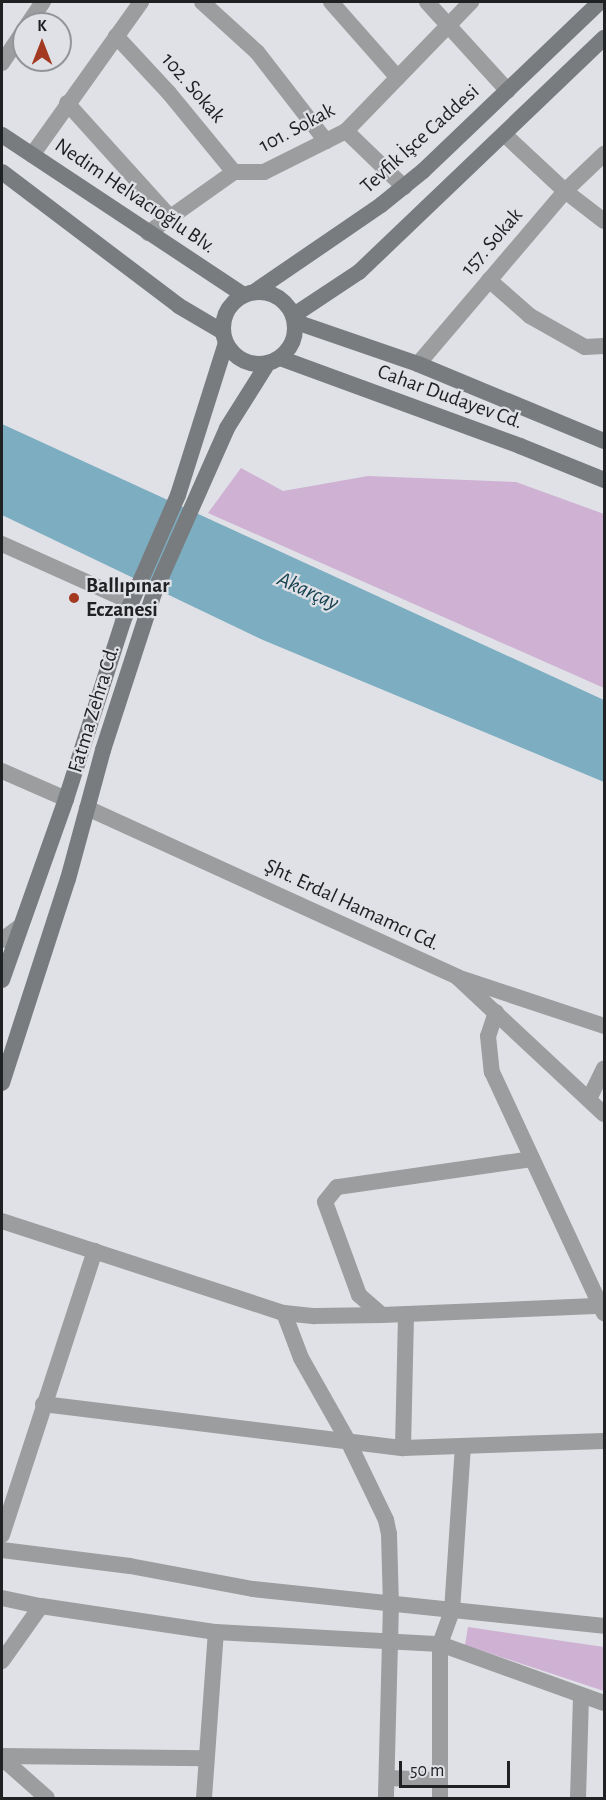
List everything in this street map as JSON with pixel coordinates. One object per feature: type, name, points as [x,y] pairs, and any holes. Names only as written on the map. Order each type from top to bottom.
[{"type":"main road","name":"Tevfik İşce Caddesi","points":[[249,293],[304,260],[404,187],[600,2]]},
{"type":"main road","points":[[295,318],[359,272],[604,38]]},
{"type":"main road","name":"Nedim Helvacıoğlu Blv.","points":[[2,135],[148,232],[249,293]]},
{"type":"main road","points":[[2,172],[179,306],[225,337],[233,353],[243,360],[255,364],[274,361],[293,343],[295,318],[278,296],[249,293],[228,310],[225,337]]},
{"type":"main road","name":"Cahar Dudayev Cd.","points":[[295,318],[418,364],[604,441]]},
{"type":"main road","name":"Fatma Zehra Cd.","points":[[2,1083],[68,879],[87,808],[184,500],[225,337]]},
{"type":"main road","name":"Cahar Dudayev Cd.","points":[[274,361],[520,446],[604,480]]},
{"type":"main road","name":"Fatma Zehra Cd.","points":[[2,980],[66,799],[138,583],[247,392],[274,361]]},
{"type":"main road","points":[[66,799],[87,808]]},
{"type":"street","points":[[32,154],[141,2]]},
{"type":"street","points":[[202,2],[257,52],[326,141]]},
{"type":"street","points":[[331,2],[398,78]]},
{"type":"street","points":[[427,2],[508,91]]},
{"type":"street","name":"101. Sokak","points":[[234,172],[264,172],[346,131],[471,2]]},
{"type":"street","name":"102. Sokak","points":[[116,36],[169,93],[234,172]]},
{"type":"street","points":[[2,63],[12,48]]},
{"type":"street","points":[[67,104],[170,217]]},
{"type":"street","points":[[346,131],[404,187]]},
{"type":"street","points":[[504,134],[565,191],[604,221]]},
{"type":"street","name":"157. Sokak","points":[[418,364],[565,191],[604,154]]},
{"type":"street","points":[[148,232],[234,172]]},
{"type":"street","points":[[489,280],[530,316],[585,346],[604,346]]},
{"type":"street","points":[[2,544],[131,602]]},
{"type":"street","points":[[2,771],[66,799]]},
{"type":"street","name":"Şht. Erdal Hamamcı Cd.","points":[[87,808],[457,977],[604,1026]]},
{"type":"street","points":[[2,940],[19,927]]},
{"type":"street","points":[[457,977],[604,1114]]},
{"type":"street","points":[[2,1221],[284,1313],[315,1316],[382,1316],[602,1302],[492,1072],[489,1036],[496,1012]]},
{"type":"street","points":[[589,1099],[604,1068]]},
{"type":"street","points":[[382,1316],[359,1295],[325,1202],[337,1187],[532,1159]]},
{"type":"street","points":[[2,1535],[95,1251]]},
{"type":"street","points":[[284,1313],[301,1358],[348,1441],[386,1520],[389,1534],[391,1604],[386,1798]]},
{"type":"street","points":[[403,1448],[406,1314]]},
{"type":"street","points":[[44,1404],[403,1448],[604,1441]]},
{"type":"street","points":[[440,1798],[440,1644],[452,1611],[463,1447]]},
{"type":"street","points":[[2,1550],[130,1566],[253,1589],[604,1626]]},
{"type":"street","points":[[2,1598],[216,1632],[390,1639],[440,1644],[604,1703]]},
{"type":"street","points":[[2,1661],[41,1606]]},
{"type":"street","points":[[204,1798],[216,1632]]},
{"type":"street","points":[[578,1798],[581,1696]]},
{"type":"street","points":[[2,1757],[207,1758]]},
{"type":"street","points":[[2,1757],[47,1798]]},
{"type":"street","points":[[387,1778],[440,1780]]},
{"type":"shaded area","points":[[241,468],[283,491],[368,476],[516,482],[604,514],[604,688],[208,513]]},
{"type":"shaded area","points":[[468,1627],[604,1647],[604,1691],[465,1645]]},
{"type":"water","name":"Akarçay","points":[[2,424],[604,700],[604,782],[263,640],[2,515]]},
{"type":"place","name":"Ballıpınar Eczanesi","points":[[74,598]]}]
